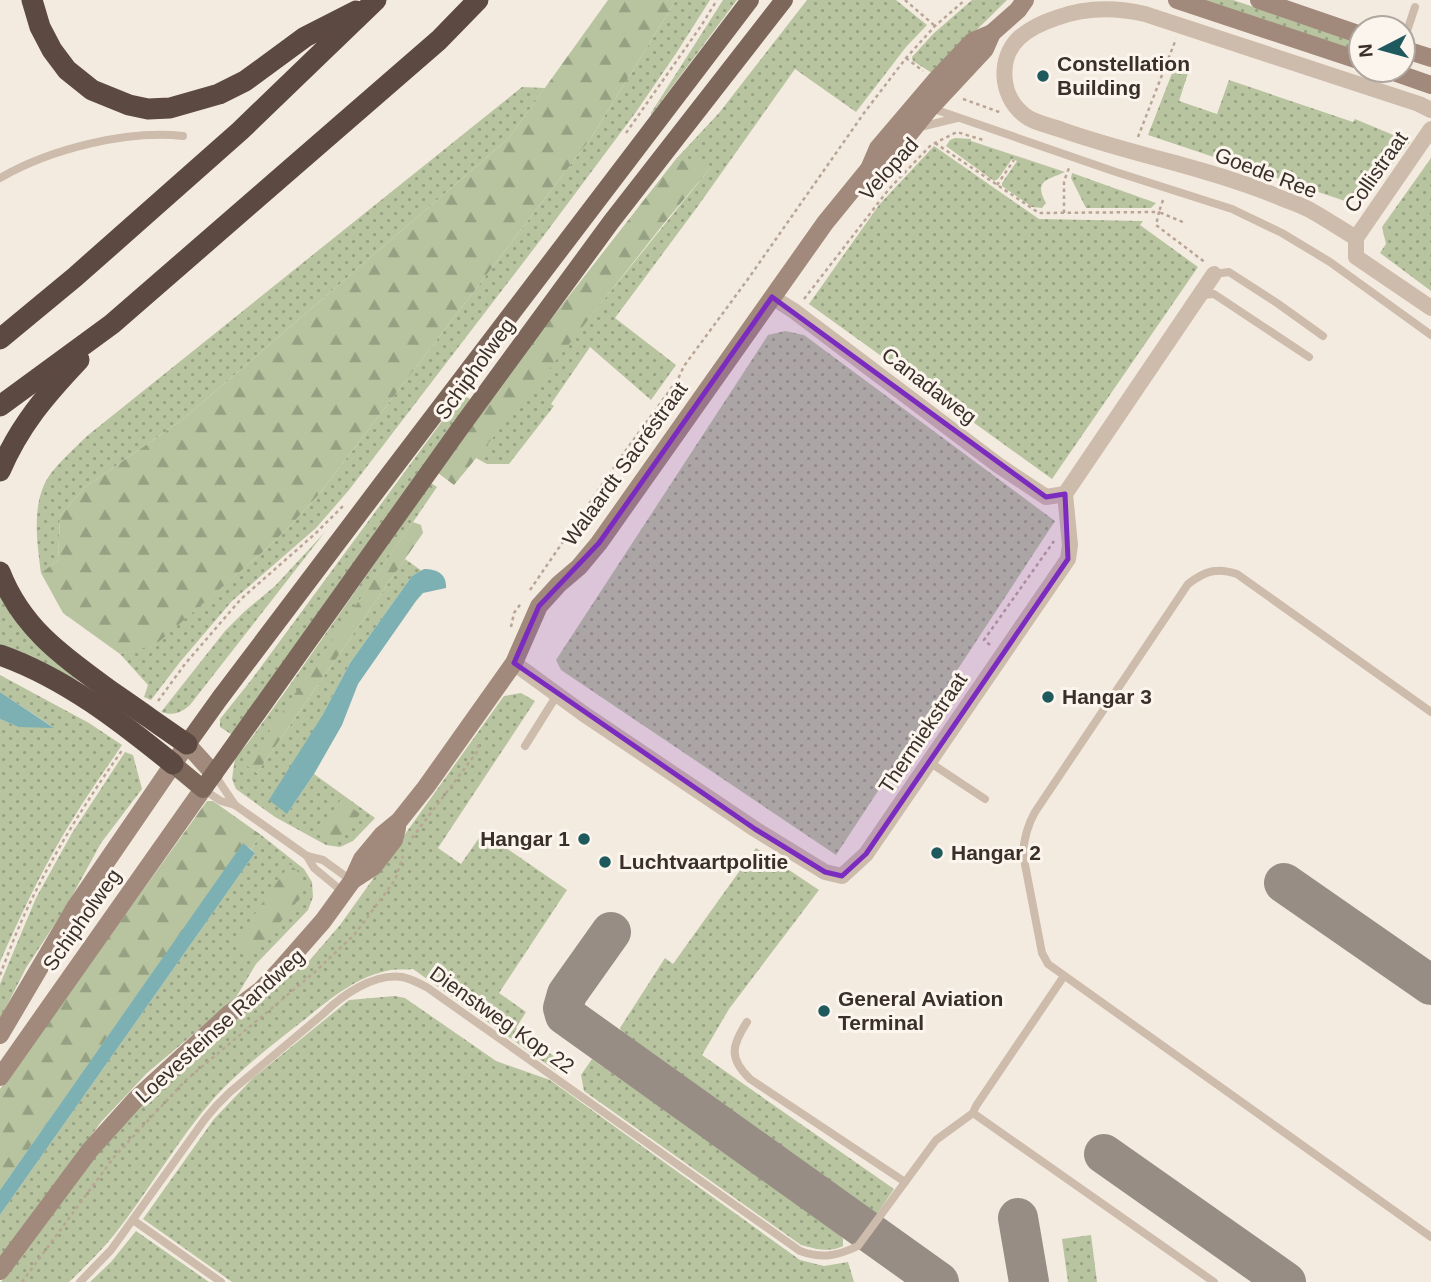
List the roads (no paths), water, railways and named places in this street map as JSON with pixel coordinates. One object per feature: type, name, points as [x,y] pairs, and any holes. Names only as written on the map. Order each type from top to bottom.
[{"type":"highway","points":[[32,0],[40,27],[67,70],[92,90],[129,105],[148,109],[170,108],[219,94],[245,81],[305,37],[373,2]]},
{"type":"highway","points":[[0,406],[112,324],[439,40],[478,0]]},
{"type":"highway","points":[[0,339],[75,277],[240,131],[373,2]]},
{"type":"highway","points":[[0,471],[24,424],[43,398],[112,324]]},
{"type":"highway","points":[[0,572],[7,590],[27,620],[56,652],[187,744]]},
{"type":"highway","points":[[0,656],[28,665],[87,699],[173,764]]},
{"type":"main road","name":"Schipholweg","points":[[187,744],[750,0]]},
{"type":"main road","name":"Schipholweg","points":[[203,789],[463,424],[603,233],[784,0]]},
{"type":"main road","points":[[173,764],[203,789]]},
{"type":"street","points":[[922,108],[985,49],[992,33],[1021,5],[1038,0]]},
{"type":"street","points":[[1259,0],[1347,30]]},
{"type":"street","points":[[1181,26],[1185,1],[1347,56]]},
{"type":"street","name":"Goede Ree","points":[[1356,238],[1309,209],[1253,186],[1132,152],[1025,116],[1008,93],[1004,72],[1011,47],[1027,32],[1055,18],[1084,10],[1129,10],[1431,110]]},
{"type":"street","name":"Walaardt Sacréstraat","points":[[869,169],[890,158],[914,129],[922,108]]},
{"type":"street","name":"Walaardt Sacréstraat","points":[[348,887],[362,859],[382,835],[399,821],[514,663],[539,606],[599,543],[825,223],[869,169],[877,148],[922,108]]},
{"type":"street","name":"Collistraat","points":[[1356,238],[1431,129]]},
{"type":"street","points":[[1356,238],[1356,257],[1431,308]]},
{"type":"street","points":[[1065,494],[1199,296],[1210,269]]},
{"type":"street","name":"Canadaweg","points":[[772,297],[998,465],[1046,497],[1065,494]]},
{"type":"street","name":"Thermiekstraat","points":[[514,663],[755,829],[825,872],[842,876],[866,854],[1068,559],[1070,545],[1065,494]]},
{"type":"street","name":"Schipholweg","points":[[0,1035],[76,906],[187,744]]},
{"type":"street","points":[[187,744],[214,774]]},
{"type":"street","name":"Schipholweg","points":[[0,1077],[203,789]]},
{"type":"street","name":"Loevesteinse Randweg","points":[[0,1270],[90,1150],[126,1110],[198,1042],[261,990],[303,945],[348,887]]},
{"type":"lane","points":[[1413,14],[1415,7]]},
{"type":"lane","points":[[922,108],[946,112],[957,118],[1232,209],[1282,233],[1330,262],[1431,335]]},
{"type":"lane","points":[[914,129],[957,118]]},
{"type":"lane","points":[[0,178],[40,159],[103,141],[162,134],[183,136]]},
{"type":"lane","points":[[1210,269],[1229,272],[1324,336]]},
{"type":"lane","points":[[1199,296],[1214,294],[1309,357]]},
{"type":"lane","points":[[1431,712],[1237,574],[1226,570],[1199,575],[1188,584],[1035,811],[1028,824],[1023,854],[1042,953],[1048,964],[1431,1237]]},
{"type":"lane","points":[[524,746],[557,695]]},
{"type":"lane","points":[[929,762],[985,799]]},
{"type":"lane","points":[[214,774],[235,805]]},
{"type":"lane","points":[[203,789],[221,801],[235,805],[307,856],[323,860],[348,887]]},
{"type":"lane","points":[[307,856],[314,868],[348,887]]},
{"type":"lane","points":[[747,1022],[735,1048],[739,1068],[750,1079],[905,1182],[936,1140],[973,1113],[1064,976]]},
{"type":"lane","name":"Dienstweg Kop 22","points":[[80,1282],[111,1250],[205,1119],[230,1092],[348,992],[391,977],[414,980],[428,988],[800,1251],[822,1257],[848,1251],[858,1245],[905,1182]]},
{"type":"lane","points":[[973,1113],[1214,1282]]},
{"type":"lane","points":[[133,1220],[221,1282]]},
{"type":"water","points":[[424,569],[440,573],[445,579],[446,588],[423,593],[416,601],[358,684],[342,725],[287,814],[269,800],[322,716],[350,663],[412,576]]},
{"type":"water","points":[[0,692],[54,728],[18,727],[0,719]]},
{"type":"water","points":[[243,843],[255,853],[0,1215],[0,1190]]},
{"type":"place","name":"Constellation Building","points":[[1043,76]]},
{"type":"place","name":"Hangar 3","points":[[1048,697]]},
{"type":"place","name":"Hangar 1","points":[[584,839]]},
{"type":"place","name":"Hangar 2","points":[[937,853]]},
{"type":"place","name":"Luchtvaartpolitie","points":[[605,862]]},
{"type":"place","name":"General Aviation Terminal","points":[[824,1011]]}]
